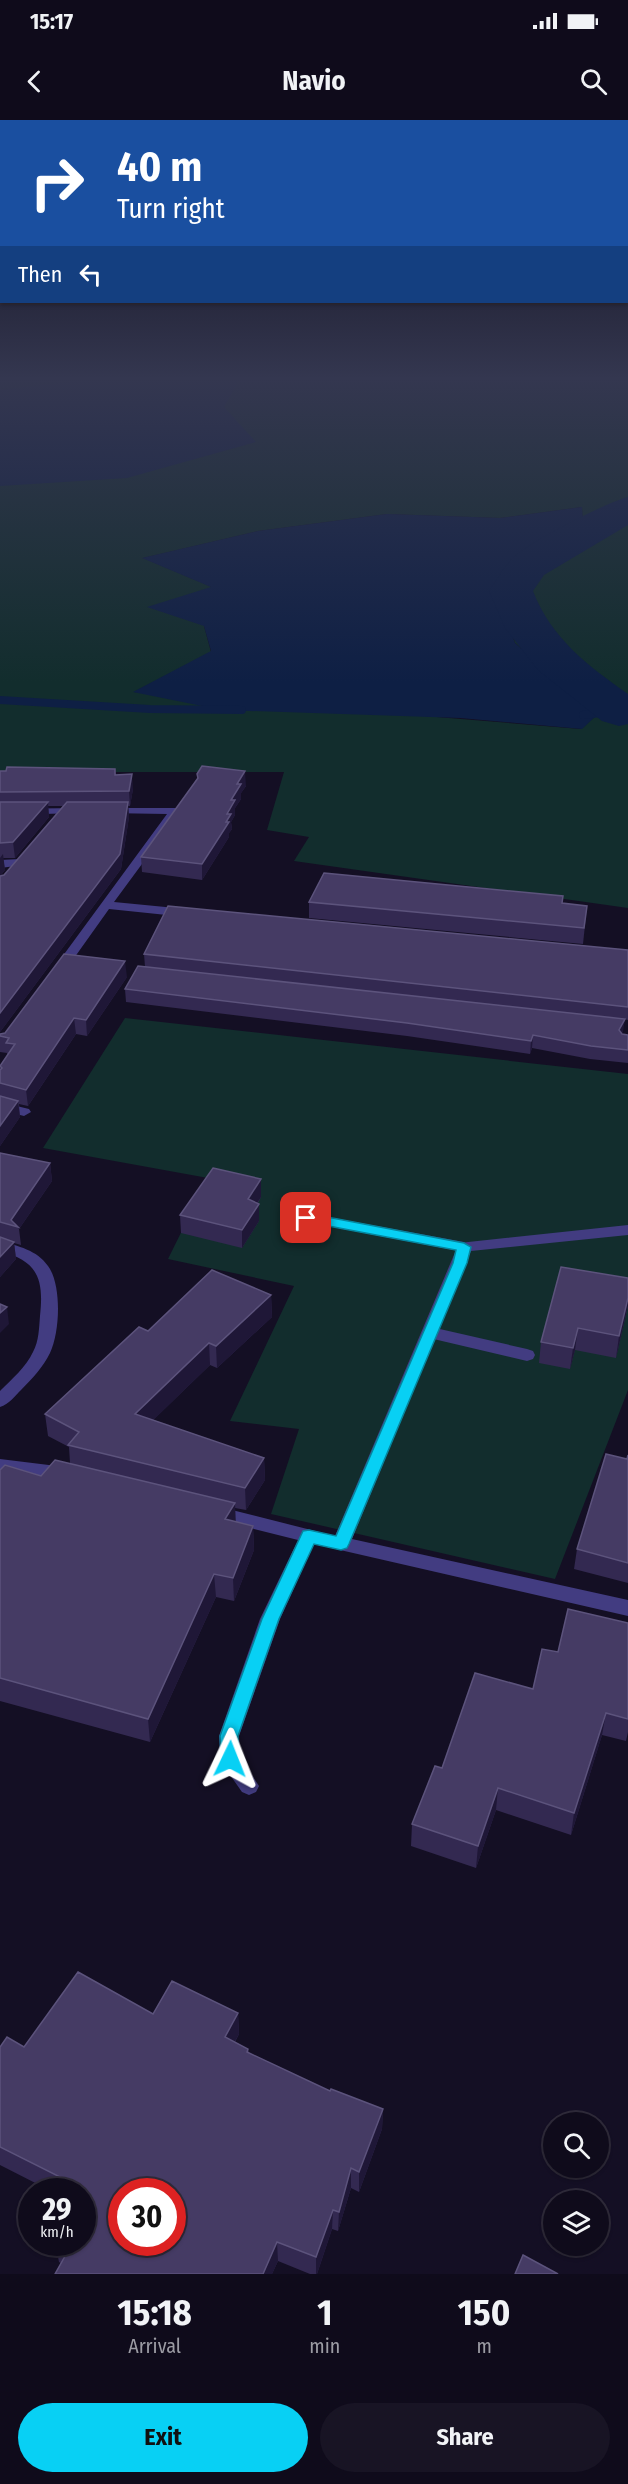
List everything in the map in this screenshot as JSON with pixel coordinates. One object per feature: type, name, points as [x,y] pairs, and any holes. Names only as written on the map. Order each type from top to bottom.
[{"type":"street","points":[[49,982],[69,965],[104,905],[186,797]]},
{"type":"street","points":[[0,812],[60,815],[92,811],[175,811]]},
{"type":"street","points":[[0,864],[23,859],[6,879]]},
{"type":"street","points":[[104,905],[200,914]]},
{"type":"street","points":[[0,1106],[24,1112]]},
{"type":"street","points":[[306,1218],[464,1247],[628,1230]]},
{"type":"street","points":[[0,1245],[18,1249],[36,1260],[45,1272],[50,1302],[41,1354],[28,1372],[0,1401]]},
{"type":"street","points":[[341,1544],[460,1263],[464,1247]]},
{"type":"street","points":[[431,1333],[527,1355]]},
{"type":"street","points":[[0,1465],[77,1478]]},
{"type":"street","points":[[193,1507],[341,1544],[628,1608]]},
{"type":"street","points":[[249,1786],[230,1759],[229,1736],[270,1619],[309,1536]]},
{"type":"green space","points":[[0,482],[628,482],[628,908],[294,861],[309,837],[267,830],[284,772],[0,772]],"holes":[[[582,507],[583,535],[497,591],[515,643],[598,714],[581,729],[134,692],[211,652],[204,626],[212,587],[143,558],[258,531],[387,514],[500,518]]]},
{"type":"green space","points":[[125,1018],[628,1074],[628,1390],[555,1579],[271,1514],[299,1429],[230,1421],[294,1286],[168,1259],[208,1178],[43,1148]]},
{"type":"water","points":[[0,482],[71,482],[0,486]]},
{"type":"water","points":[[582,507],[584,535],[497,591],[515,643],[598,714],[582,729],[460,718],[222,710],[133,692],[211,651],[204,626],[147,607],[211,587],[142,558],[258,531],[387,514],[500,518]]},
{"type":"building","points":[[202,766],[245,771],[237,784],[241,784],[231,800],[235,800],[227,814],[231,814],[226,822],[229,822],[202,864],[141,857],[198,778],[197,774]]},
{"type":"building","points":[[7,767],[115,769],[115,775],[132,774],[129,791],[0,792],[0,771],[6,771]]},
{"type":"building","points":[[0,802],[48,802],[13,842],[0,843]]},
{"type":"building","points":[[67,802],[128,802],[120,854],[0,1013],[0,876],[4,875]]},
{"type":"building","points":[[324,873],[563,896],[562,903],[587,906],[584,928],[309,902]]},
{"type":"building","points":[[168,906],[628,950],[628,1007],[144,954]]},
{"type":"building","points":[[64,954],[125,961],[86,1020],[74,1018],[26,1090],[0,1083],[2,1068],[0,1066],[15,1044],[6,1043],[9,1038],[0,1036],[0,1034],[5,1033]]},
{"type":"building","points":[[138,966],[625,1019],[619,1030],[622,1034],[628,1035],[628,1050],[591,1046],[533,1035],[531,1041],[407,1023],[125,989]]},
{"type":"building","points":[[0,1096],[18,1101],[0,1126]]},
{"type":"building","points":[[0,1153],[50,1163],[11,1220],[18,1227],[0,1222]]},
{"type":"building","points":[[213,1168],[261,1179],[248,1199],[259,1204],[242,1230],[180,1215]]},
{"type":"building","points":[[0,1237],[14,1242],[0,1257]]},
{"type":"building","points":[[561,1267],[628,1278],[628,1298],[619,1336],[578,1328],[573,1348],[541,1342]]},
{"type":"building","points":[[212,1270],[271,1295],[216,1346],[209,1343],[135,1414],[264,1458],[245,1488],[68,1445],[79,1432],[45,1414],[139,1327],[148,1331]]},
{"type":"building","points":[[0,1304],[7,1307],[0,1313]]},
{"type":"building","points":[[606,1454],[627,1459],[628,1455],[628,1563],[577,1549]]},
{"type":"building","points":[[55,1460],[235,1503],[225,1519],[253,1526],[233,1578],[214,1574],[148,1719],[0,1678],[0,1470],[5,1465],[41,1476]]},
{"type":"building","points":[[568,1609],[628,1623],[628,1719],[606,1713],[574,1813],[498,1788],[478,1846],[412,1824],[435,1766],[442,1768],[475,1673],[533,1689],[542,1649],[558,1652]]},
{"type":"building","points":[[78,1972],[153,2014],[172,1981],[238,2013],[225,2037],[248,2049],[247,2052],[330,2091],[331,2089],[383,2109],[359,2172],[351,2168],[339,2212],[333,2210],[316,2257],[277,2242],[263,2274],[55,2274],[65,2256],[96,2256],[96,2178],[62,2178],[0,2147],[0,2047],[7,2037],[24,2047]]},
{"type":"building","points":[[523,2255],[558,2274],[515,2274]]},
{"type":"waterway","points":[[619,711],[570,674],[540,645],[518,610],[511,591],[529,566],[560,546],[628,509]]},
{"type":"waterway","points":[[0,700],[150,709],[242,710]]},
{"type":"waterway","points":[[583,715],[619,711],[628,713]]},
{"type":"route","points":[[230,1759],[229,1736],[270,1619],[309,1536],[341,1544],[460,1263],[464,1247],[306,1218]]}]
